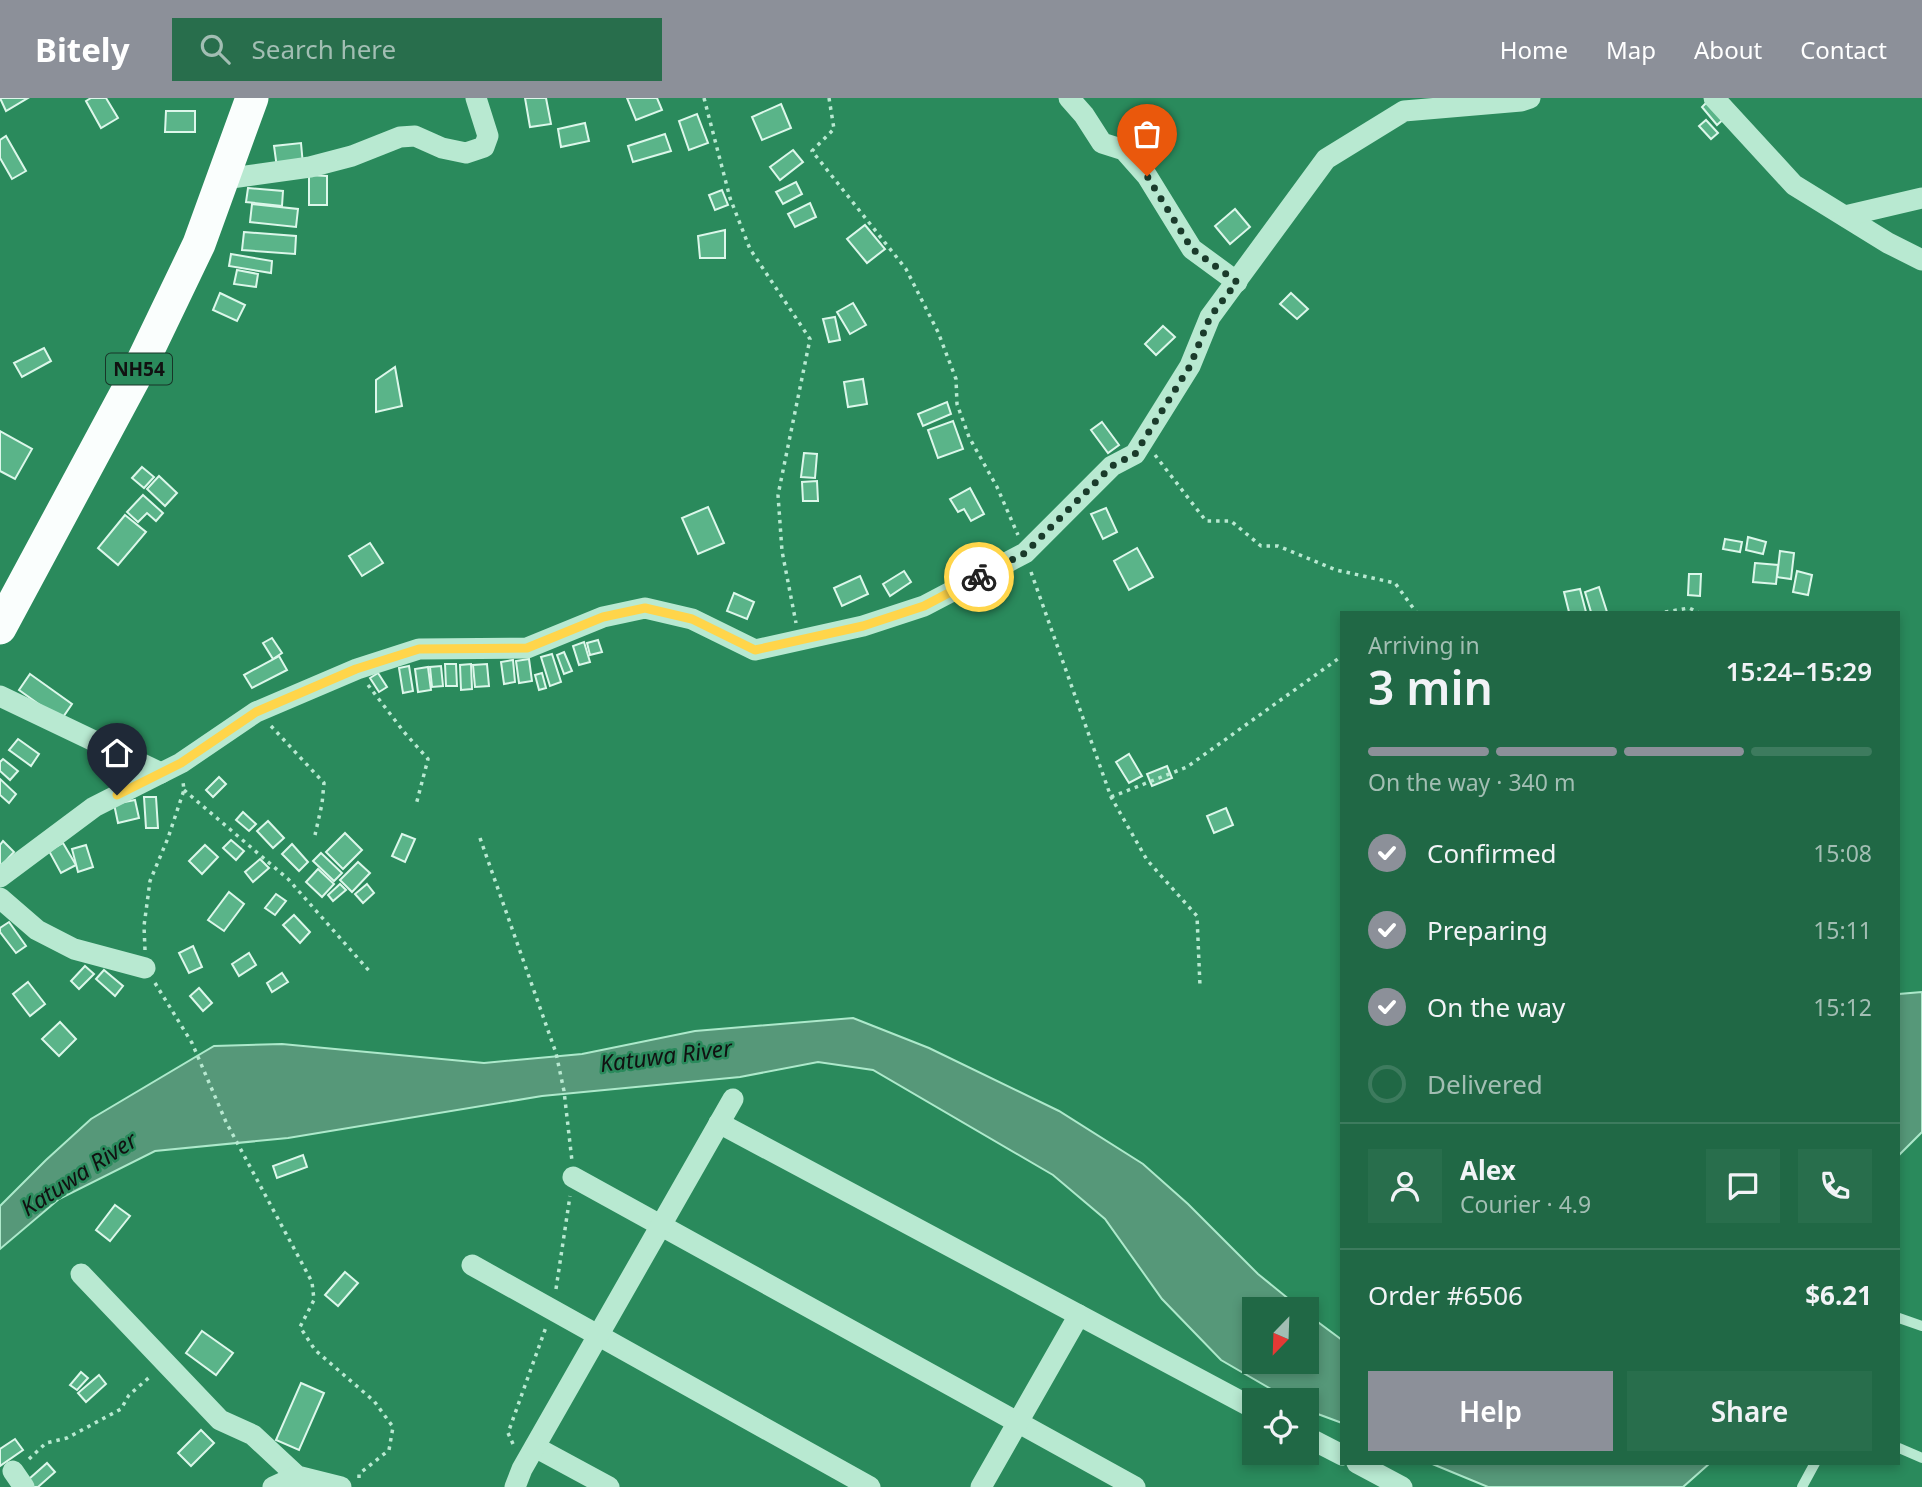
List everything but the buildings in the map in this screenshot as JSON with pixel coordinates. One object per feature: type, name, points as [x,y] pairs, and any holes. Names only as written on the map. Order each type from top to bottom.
[{"type":"main road","name":"NH54","points":[[0,628],[138,372],[199,244],[252,98]]},
{"type":"street","points":[[224,178],[310,167],[352,156],[400,137],[415,136],[442,148],[466,153],[484,147],[488,136],[476,98]]},
{"type":"street","points":[[1069,98],[1084,115],[1102,144],[1124,150],[1147,176],[1192,249],[1237,282]]},
{"type":"street","points":[[0,877],[94,807],[181,763],[256,712],[356,669],[419,649],[527,648],[603,617],[645,608],[692,619],[755,650],[863,626],[924,606],[1025,553],[1112,466],[1135,454],[1190,366],[1210,317],[1326,159],[1404,111],[1530,98]]},
{"type":"street","points":[[1714,98],[1794,185],[1922,260]]},
{"type":"street","points":[[1845,216],[1922,198]]},
{"type":"street","points":[[0,696],[161,773]]},
{"type":"street","points":[[0,898],[37,930],[74,949],[145,968]]},
{"type":"street","points":[[518,1478],[733,1100]]},
{"type":"street","points":[[719,1124],[1242,1402]]},
{"type":"street","points":[[573,1177],[1135,1487]]},
{"type":"street","points":[[472,1265],[870,1487]]},
{"type":"street","points":[[81,1274],[220,1420],[253,1435],[297,1476],[341,1487]]},
{"type":"street","points":[[981,1487],[1079,1315]]},
{"type":"street","points":[[1319,1443],[1340,1454]]},
{"type":"street","points":[[535,1447],[609,1487]]},
{"type":"street","points":[[1361,1465],[1402,1487]]},
{"type":"street","points":[[273,1487],[297,1476]]},
{"type":"lane","points":[[1900,1318],[1922,1326]]},
{"type":"lane","points":[[1900,1448],[1922,1458]]},
{"type":"lane","points":[[1802,1487],[1814,1465]]},
{"type":"path","points":[[704,98],[730,198],[750,249],[810,339],[778,495],[782,551],[800,639]]},
{"type":"path","points":[[829,98],[834,129],[812,151],[906,269],[938,332],[956,379],[957,404],[969,437],[997,487],[1025,553],[1111,797],[1147,860],[1197,916],[1200,986]]},
{"type":"path","points":[[1135,454],[1144,441],[1206,521],[1231,522],[1261,546],[1278,546],[1336,570],[1395,583],[1415,611]]},
{"type":"path","points":[[1671,611],[1689,608],[1696,611]]},
{"type":"path","points":[[1111,797],[1187,766],[1340,657]]},
{"type":"path","points":[[356,669],[428,759],[416,805]]},
{"type":"path","points":[[256,712],[284,737],[324,783],[315,835]]},
{"type":"path","points":[[181,763],[184,790],[150,881],[144,926],[145,968],[192,1042],[226,1122],[312,1282],[314,1300],[300,1327],[316,1350],[374,1401],[393,1427],[389,1450],[359,1474],[360,1487]]},
{"type":"path","points":[[184,790],[288,879],[372,973]]},
{"type":"path","points":[[480,838],[556,1053],[564,1091],[573,1177],[552,1310],[508,1433],[518,1478]]},
{"type":"path","points":[[18,1479],[33,1456],[46,1443],[67,1438],[121,1409],[129,1395],[146,1382],[164,1361]]},
{"type":"water","points":[[1922,992],[1922,1132],[1900,1154],[1900,994]]},
{"type":"water","name":"Katuwa River","points":[[853,1018],[929,1048],[1059,1111],[1143,1164],[1188,1204],[1258,1274],[1286,1297],[1242,1297],[1242,1372],[1221,1360],[1162,1299],[1105,1219],[1053,1175],[873,1070],[818,1062],[740,1077],[542,1096],[288,1138],[155,1151],[59,1199],[0,1249],[0,1206],[46,1160],[91,1119],[214,1046],[282,1044],[484,1063],[582,1054],[695,1031]]},
{"type":"water","points":[[1320,1324],[1340,1339],[1340,1422],[1319,1414],[1319,1388],[1269,1388],[1245,1374],[1320,1374]]},
{"type":"water","points":[[1435,1465],[1708,1465],[1683,1487],[1488,1487]]},
{"type":"way so far","points":[[979,577],[1025,553],[1112,466],[1135,454],[1190,366],[1210,317],[1237,282],[1192,249],[1147,176]]},
{"type":"route","points":[[117,795],[181,763],[256,712],[356,669],[419,649],[527,648],[603,617],[645,608],[692,619],[755,650],[863,626],[924,606],[979,577]]}]
